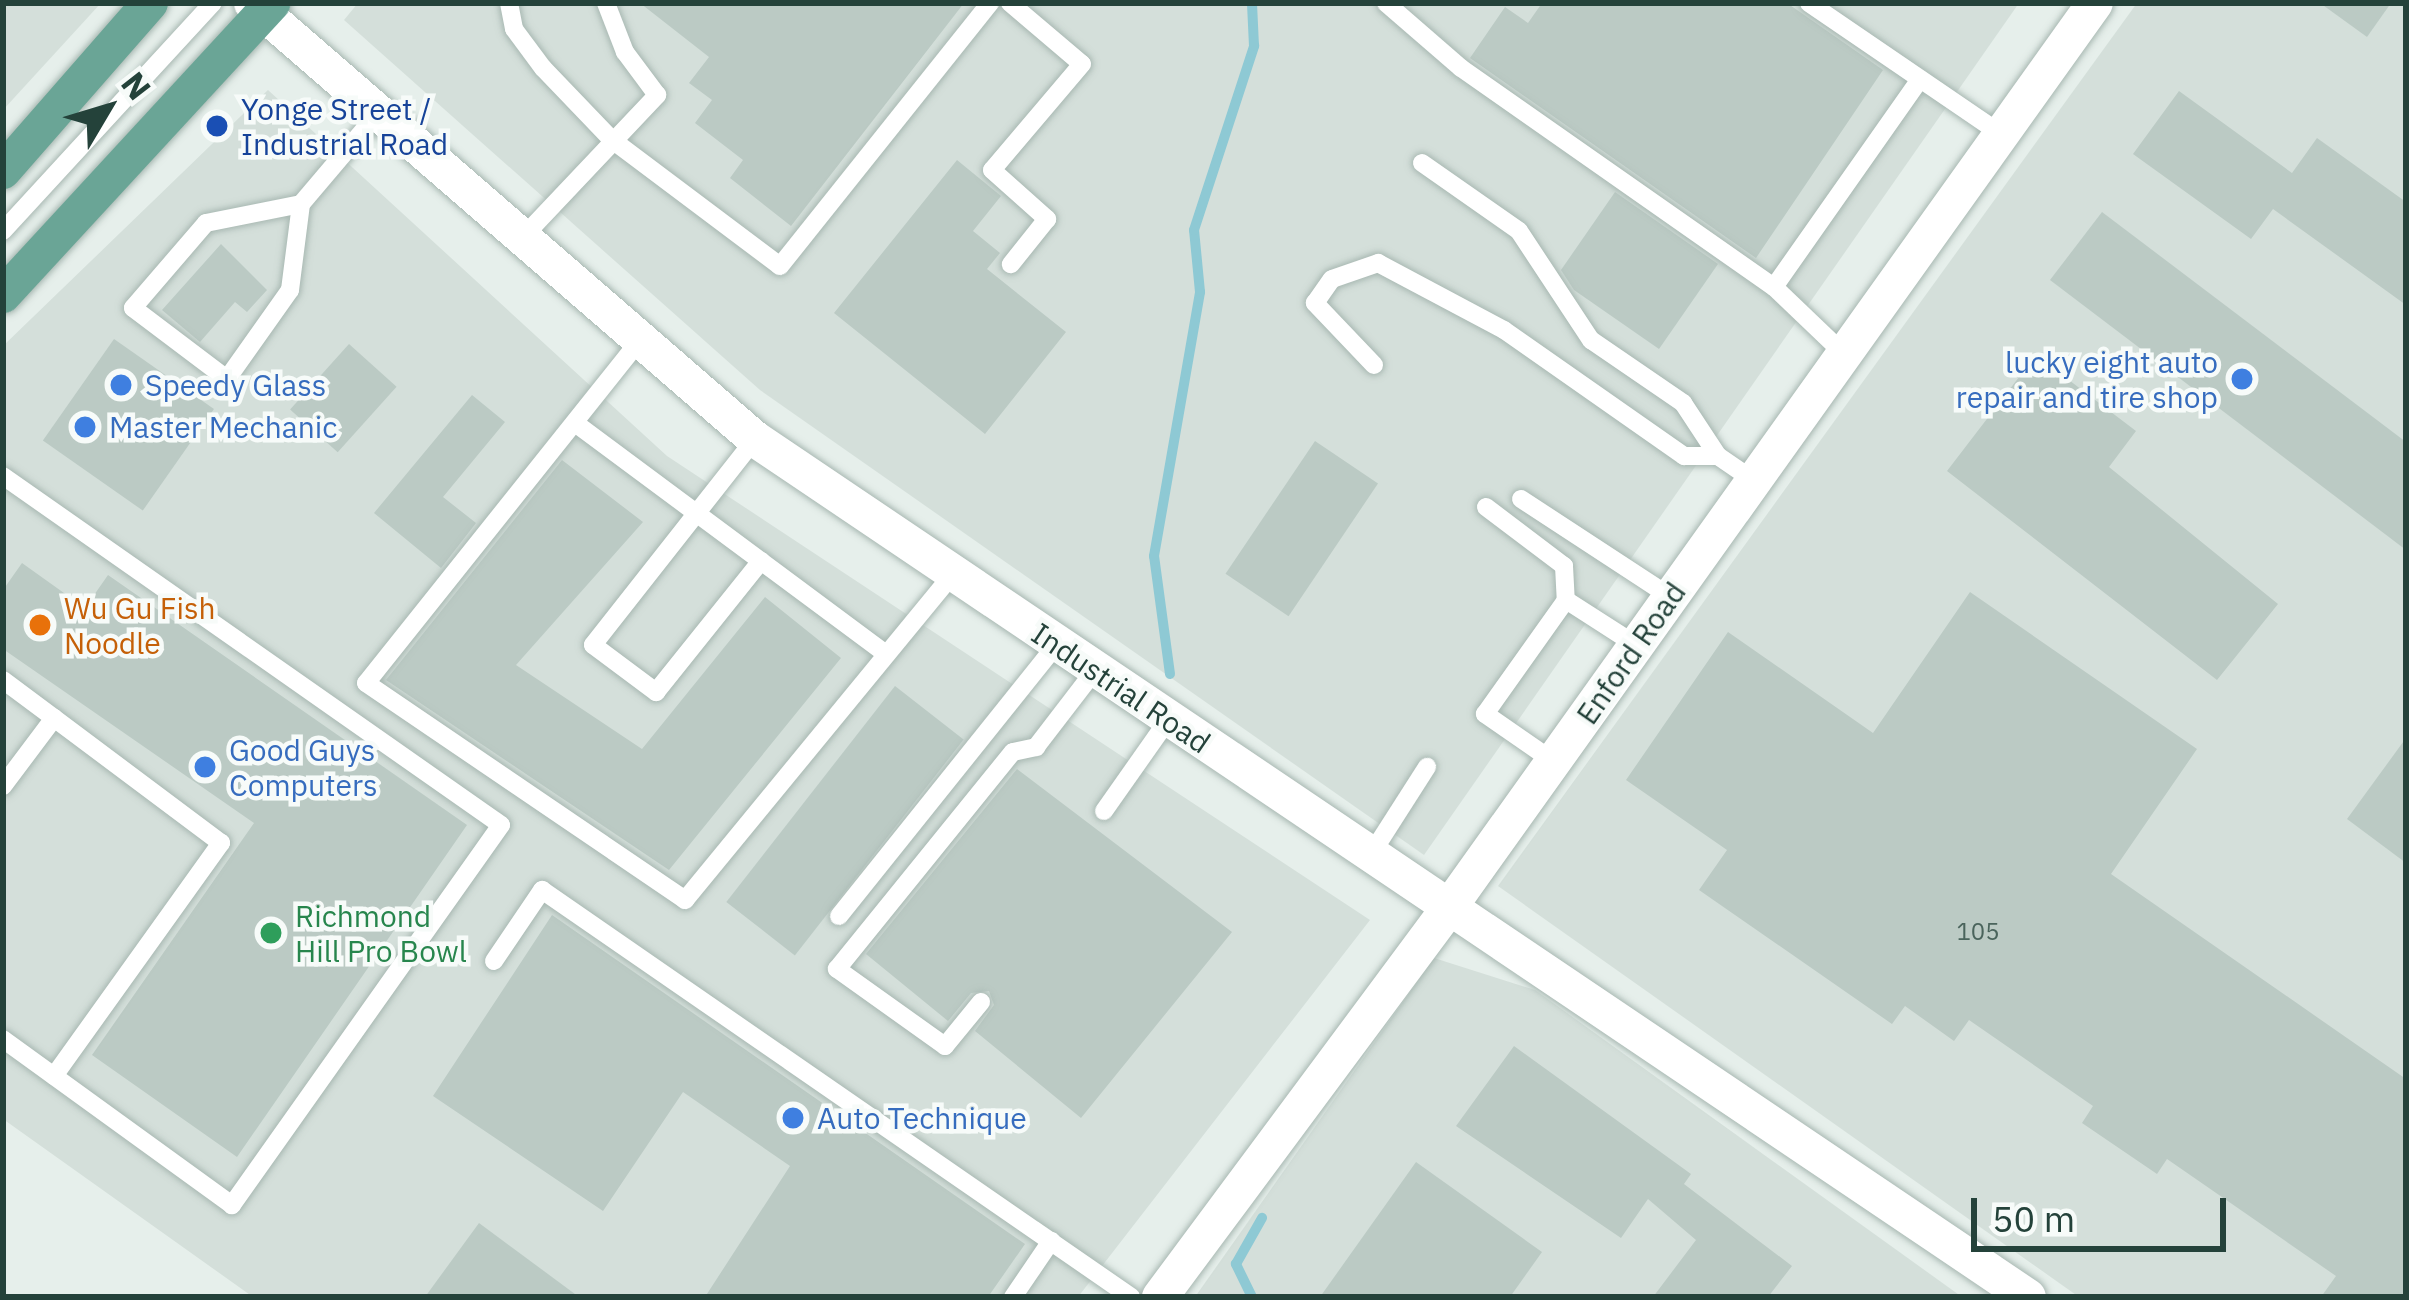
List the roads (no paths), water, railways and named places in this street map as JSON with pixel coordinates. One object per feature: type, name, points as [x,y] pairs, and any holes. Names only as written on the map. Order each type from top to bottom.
[{"type":"main road","points":[[3,171],[150,3]]},
{"type":"main road","points":[[3,295],[262,6]]},
{"type":"street","name":"Enford Road","points":[[1160,1297],[1448,909],[2095,3]]},
{"type":"street","name":"Industrial Road","points":[[262,6],[754,439],[1448,909],[1602,1003],[2028,1297]]},
{"type":"lane","points":[[3,231],[213,3]]},
{"type":"lane","points":[[508,3],[514,28],[543,68],[611,140],[780,266],[991,3]]},
{"type":"lane","points":[[522,238],[657,95],[626,52],[606,3]]},
{"type":"lane","points":[[1010,3],[1082,64],[992,170],[1047,219],[1011,264]]},
{"type":"lane","points":[[1386,3],[1461,68],[1774,287],[1844,354]]},
{"type":"lane","points":[[1809,3],[2001,134]]},
{"type":"lane","points":[[1774,287],[1920,79]]},
{"type":"lane","points":[[301,204],[206,223],[133,308],[227,379],[290,290],[301,204],[380,111]]},
{"type":"lane","points":[[1422,163],[1519,231],[1591,340],[1683,403],[1718,456],[1754,480]]},
{"type":"lane","points":[[1374,365],[1316,303],[1332,279],[1378,263],[1504,330],[1684,456],[1718,456]]},
{"type":"lane","points":[[640,340],[366,683],[686,900],[953,574]]},
{"type":"lane","points":[[575,422],[885,653]]},
{"type":"lane","points":[[754,439],[593,645],[656,692],[761,561]]},
{"type":"lane","points":[[6,486],[501,825]]},
{"type":"lane","points":[[1521,499],[1670,597]]},
{"type":"lane","points":[[1486,507],[1564,566],[1566,600],[1485,714],[1553,761]]},
{"type":"lane","points":[[1566,600],[1636,645]]},
{"type":"lane","points":[[838,916],[1057,644]]},
{"type":"lane","points":[[981,1002],[945,1046],[837,969],[1013,752],[1036,747],[1095,670]]},
{"type":"lane","points":[[3,680],[220,843],[54,1076]]},
{"type":"lane","points":[[3,786],[54,718]]},
{"type":"lane","points":[[1104,811],[1168,720]]},
{"type":"lane","points":[[1370,856],[1427,767]]},
{"type":"lane","points":[[3,1039],[232,1204],[524,790]]},
{"type":"lane","points":[[494,961],[542,890],[1131,1297]]},
{"type":"lane","points":[[1012,1297],[1051,1241]]},
{"type":"waterway","points":[[1170,674],[1154,556],[1200,292],[1194,230],[1254,46],[1252,3]]},
{"type":"waterway","points":[[1252,1297],[1236,1264],[1262,1218]]},
{"type":"place","name":"Yonge Street / Industrial Road","points":[[217,126]]},
{"type":"place","name":"lucky eight auto repair and tire shop","points":[[2242,379]]},
{"type":"place","name":"Speedy Glass","points":[[121,385]]},
{"type":"place","name":"Master Mechanic","points":[[85,427]]},
{"type":"place","name":"Wu Gu Fish Noodle","points":[[40,625]]},
{"type":"place","name":"Good Guys Computers","points":[[205,767]]},
{"type":"place","name":"Richmond Hill Pro Bowl","points":[[271,933]]},
{"type":"place","name":"Auto Technique","points":[[793,1118]]}]
